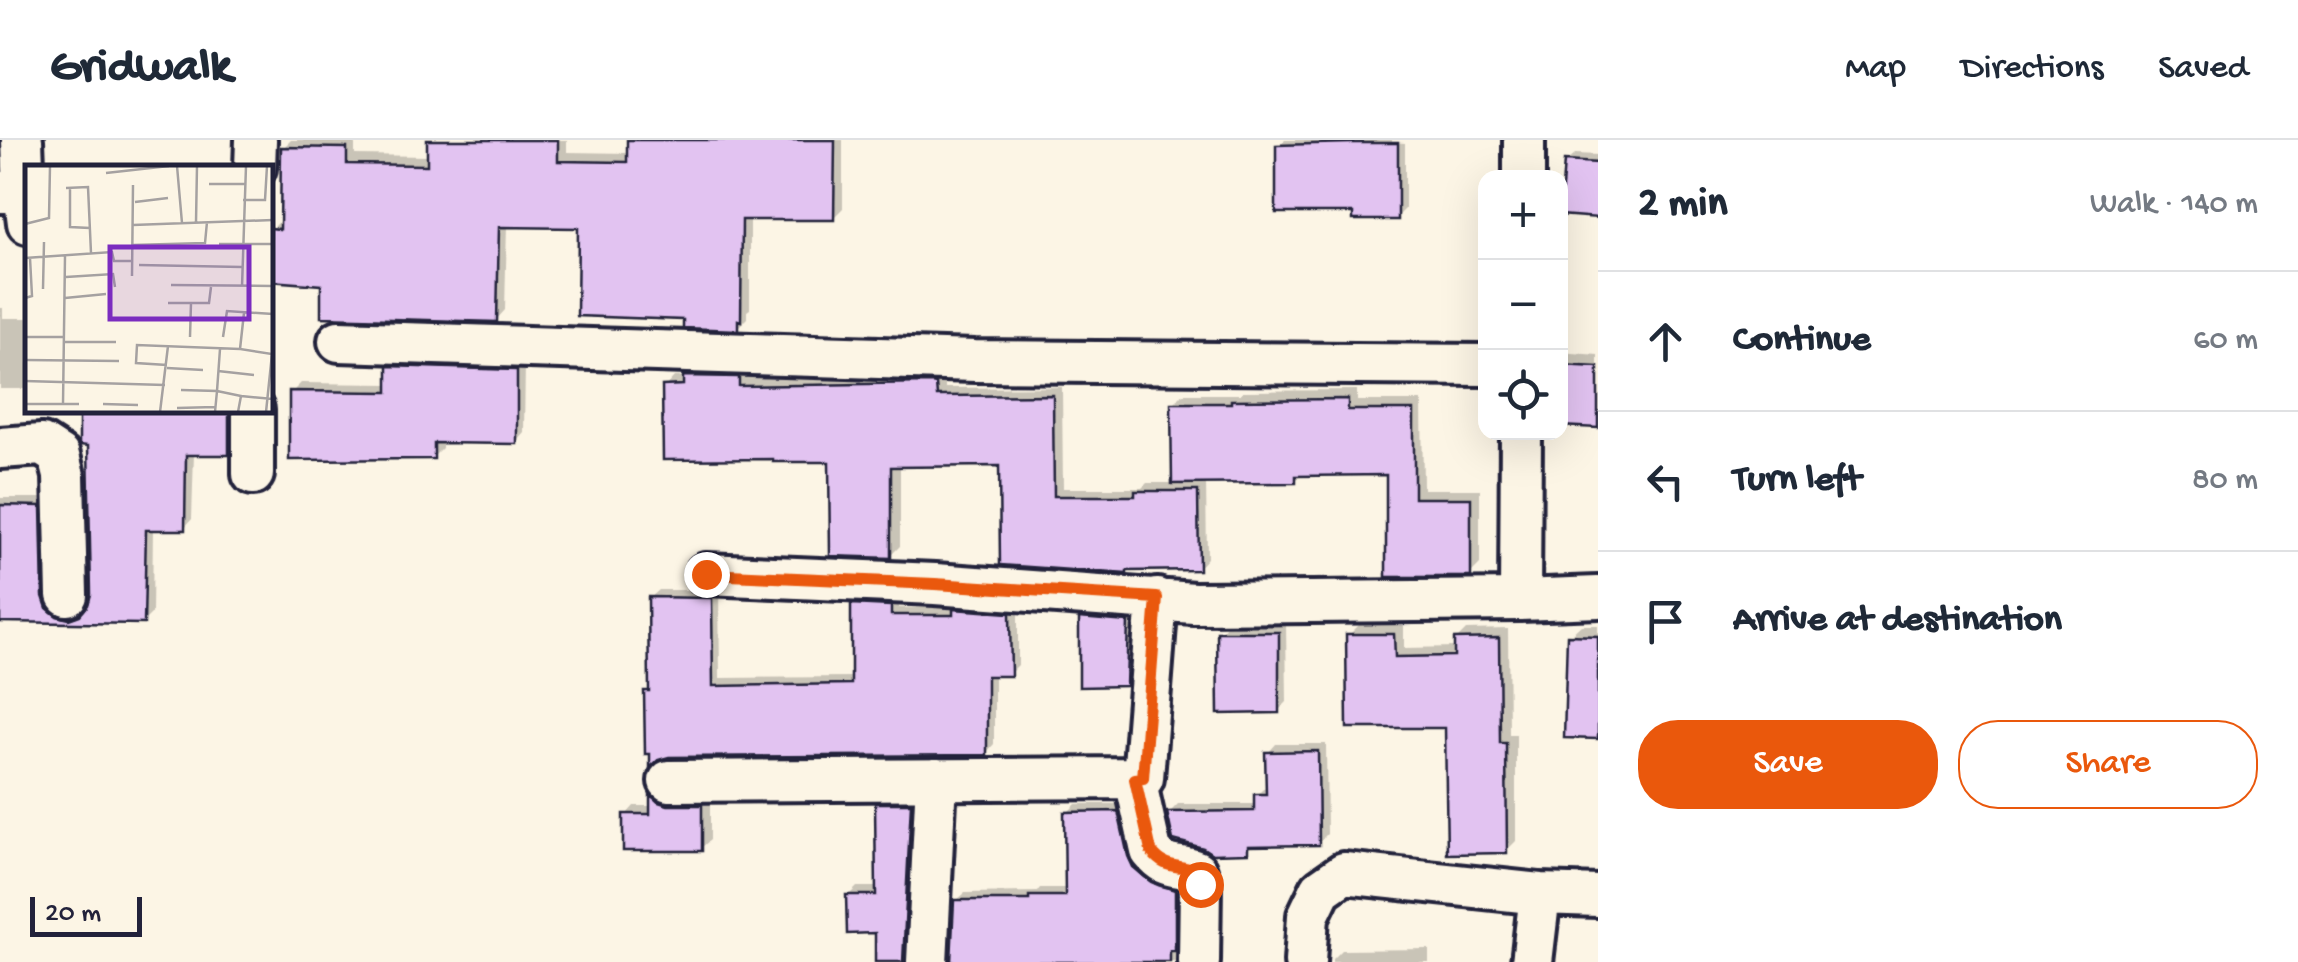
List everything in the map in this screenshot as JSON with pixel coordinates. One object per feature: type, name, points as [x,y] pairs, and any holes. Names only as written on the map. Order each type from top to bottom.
[{"type":"street","points":[[17,202],[22,140]]},
{"type":"street","points":[[255,165],[256,140]]},
{"type":"street","points":[[1524,140],[1524,170]]},
{"type":"street","points":[[339,341],[974,361],[1478,365]]},
{"type":"street","points":[[253,412],[253,474]]},
{"type":"street","points":[[1520,600],[1521,440]]},
{"type":"street","points":[[0,448],[42,446],[59,456],[64,476],[66,596]]},
{"type":"street","points":[[706,574],[954,585],[1194,603],[1598,597]]},
{"type":"street","points":[[669,781],[1143,778],[1157,598]]},
{"type":"street","points":[[928,962],[936,779]]},
{"type":"street","points":[[1135,779],[1151,851],[1167,866],[1196,871],[1200,884],[1199,962]]},
{"type":"street","points":[[1305,962],[1308,916],[1320,889],[1344,873],[1540,894],[1598,896]]},
{"type":"street","points":[[1532,962],[1540,894]]},
{"type":"building","points":[[427,140],[558,140],[558,161],[627,162],[627,140],[835,140],[834,220],[742,220],[738,330],[683,328],[683,320],[577,316],[578,228],[499,227],[497,322],[321,317],[321,285],[272,281],[272,228],[280,229],[281,147],[347,148],[347,164],[427,165]]},
{"type":"building","points":[[1398,143],[1398,220],[1353,220],[1353,213],[1276,213],[1276,145]]},
{"type":"building","points":[[1564,161],[1598,163],[1598,218],[1568,216],[1568,170],[1563,170]]},
{"type":"building","points":[[1568,365],[1598,367],[1598,428],[1568,426]]},
{"type":"building","points":[[388,366],[517,370],[517,444],[434,443],[434,459],[289,460],[289,391],[388,392]]},
{"type":"building","points":[[683,376],[739,377],[739,386],[931,383],[936,384],[937,396],[1053,395],[1054,496],[1198,491],[1199,570],[1127,574],[1000,565],[999,466],[891,467],[891,558],[830,556],[829,462],[663,460],[662,386],[683,385]]},
{"type":"building","points":[[1348,399],[1348,410],[1414,410],[1414,498],[1471,498],[1471,577],[1386,577],[1386,475],[1296,476],[1296,483],[1172,484],[1171,403]]},
{"type":"building","points":[[79,412],[229,412],[229,455],[186,455],[185,530],[146,530],[144,624],[0,622],[0,505],[41,506],[43,596],[47,608],[69,619],[80,615],[88,605],[88,446],[79,445]]},
{"type":"building","points":[[648,597],[712,598],[713,686],[851,684],[851,604],[891,606],[891,615],[953,615],[953,609],[1010,613],[1011,676],[987,676],[987,755],[669,757],[650,768],[650,754],[645,754],[644,691],[649,691]]},
{"type":"building","points":[[1079,618],[1128,622],[1126,686],[1079,687]]},
{"type":"building","points":[[1217,632],[1279,632],[1279,713],[1218,714]]},
{"type":"building","points":[[1346,634],[1394,634],[1395,657],[1454,656],[1454,639],[1499,638],[1500,743],[1506,743],[1507,853],[1447,854],[1445,728],[1347,728]]},
{"type":"building","points":[[1567,635],[1598,636],[1598,739],[1564,738]]},
{"type":"building","points":[[1318,751],[1319,845],[1248,846],[1248,853],[1212,854],[1173,840],[1167,812],[1254,811],[1254,794],[1266,794],[1265,752]]},
{"type":"building","points":[[650,794],[668,805],[702,805],[702,851],[623,851],[623,814],[650,814]]},
{"type":"building","points":[[875,803],[911,803],[903,962],[875,962],[875,933],[847,934],[846,895],[876,895]]},
{"type":"building","points":[[1118,811],[1133,867],[1151,882],[1175,890],[1175,951],[1170,951],[1170,962],[951,962],[954,900],[1065,896],[1064,812]]},
{"type":"route","points":[[706,574],[1157,598],[1143,778],[1135,779],[1151,851],[1167,866],[1196,871],[1200,884]]}]
